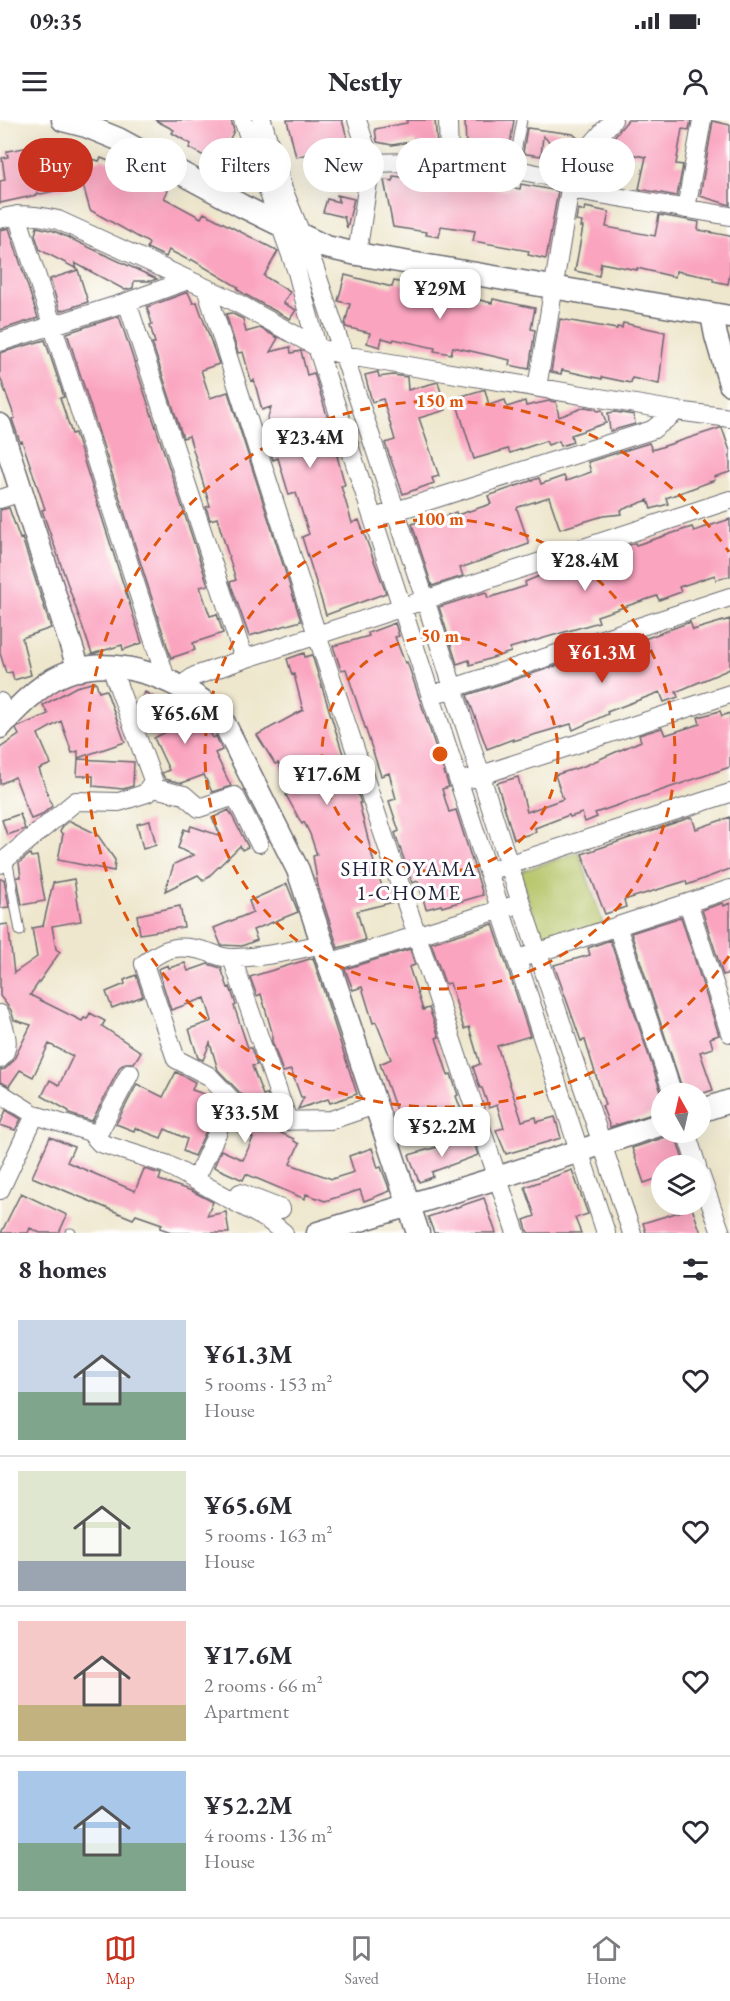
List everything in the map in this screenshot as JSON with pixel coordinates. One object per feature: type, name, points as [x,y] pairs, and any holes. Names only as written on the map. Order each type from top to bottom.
[{"type":"street","points":[[63,120],[86,126],[118,139],[242,206],[326,246],[357,254],[721,316],[716,336],[729,380]]},
{"type":"street","points":[[243,120],[297,272],[317,347],[606,1233]]},
{"type":"street","points":[[262,120],[283,189],[314,266],[425,599],[508,864],[632,1233]]},
{"type":"street","points":[[357,120],[363,138]]},
{"type":"street","points":[[448,120],[448,138]]},
{"type":"street","points":[[597,138],[613,120]]},
{"type":"street","points":[[686,209],[702,120]]},
{"type":"street","points":[[357,254],[367,192]]},
{"type":"street","points":[[537,387],[567,192]]},
{"type":"street","points":[[606,192],[730,216]]},
{"type":"street","points":[[173,684],[54,326],[9,217],[38,215],[58,220],[228,298],[317,347],[343,355],[730,418]]},
{"type":"street","points":[[0,342],[188,280]]},
{"type":"street","points":[[206,288],[317,635],[516,1233]]},
{"type":"street","points":[[127,302],[244,659]]},
{"type":"street","points":[[373,518],[652,430],[677,411]]},
{"type":"street","points":[[0,424],[79,670]]},
{"type":"street","points":[[0,499],[22,492]]},
{"type":"street","points":[[173,684],[402,606],[730,500]]},
{"type":"street","points":[[431,696],[730,597]]},
{"type":"street","points":[[3,861],[76,801],[119,802],[147,793],[153,780],[111,667]]},
{"type":"street","points":[[2,716],[49,682],[79,670],[111,667],[127,667],[142,671],[173,684],[204,701],[220,716],[290,850],[298,870],[418,1233]]},
{"type":"street","points":[[459,782],[730,694]]},
{"type":"street","points":[[149,788],[184,795],[199,808],[235,796],[259,843]]},
{"type":"street","points":[[489,871],[730,793]]},
{"type":"street","points":[[518,959],[730,889]]},
{"type":"street","points":[[375,1105],[330,1120],[288,1121],[271,1121],[237,1106],[209,1076],[176,1059],[144,964],[176,946],[232,958],[290,952],[324,953],[417,935],[521,903]]},
{"type":"street","points":[[688,903],[723,988],[730,1033]]},
{"type":"street","points":[[617,926],[669,1083]]},
{"type":"street","points":[[232,958],[288,1121]]},
{"type":"street","points":[[0,1014],[8,1046],[7,1052],[0,1059]]},
{"type":"street","points":[[549,1056],[571,1050]]},
{"type":"street","points":[[94,1132],[130,1072]]},
{"type":"street","points":[[0,1093],[35,1115],[174,1155],[246,1197],[281,1209]]},
{"type":"street","points":[[711,1107],[730,1101]]},
{"type":"street","points":[[0,1190],[35,1115]]},
{"type":"street","points":[[318,1233],[651,1128]]},
{"type":"street","points":[[200,1170],[218,1131]]},
{"type":"street","points":[[94,1132],[100,1143],[166,1164],[268,1220],[284,1233]]},
{"type":"street","points":[[711,1205],[721,1233]]},
{"type":"lane","points":[[519,138],[522,120]]},
{"type":"lane","points":[[3,861],[20,931]]},
{"type":"green space","points":[[579,852],[603,924],[543,944],[519,872]]},
{"type":"building","points":[[155,120],[231,120],[234,131],[230,138],[199,138],[199,153],[189,148],[191,144],[187,142],[187,138],[181,138],[172,133],[174,130]]},
{"type":"building","points":[[287,120],[342,120],[347,138],[303,138],[303,155],[296,157]]},
{"type":"building","points":[[407,120],[435,120],[436,138],[396,138],[396,144],[392,145],[384,143],[384,138],[376,138],[375,129],[407,123]]},
{"type":"building","points":[[465,120],[514,120],[511,138],[466,138]]},
{"type":"building","points":[[628,120],[691,120],[689,130],[682,129],[676,164],[683,165],[677,196],[639,189],[646,157],[635,155],[635,138],[613,138]]},
{"type":"building","points":[[713,121],[730,125],[730,205],[700,196]]},
{"type":"building","points":[[527,128],[573,134],[578,138],[545,138],[543,136],[539,138],[539,156],[527,154]]},
{"type":"building","points":[[18,149],[18,192],[50,192],[37,193],[37,195],[0,203],[0,181],[5,180],[2,158],[8,157],[7,151]]},
{"type":"building","points":[[101,158],[105,160],[105,192],[167,192],[164,198],[201,218],[204,213],[278,251],[264,276],[290,292],[283,303],[296,310],[290,319],[246,295],[237,289],[238,287],[191,259],[190,261],[169,250],[166,257],[147,248],[149,243],[90,210],[85,192],[93,192],[93,159],[99,161]]},
{"type":"building","points":[[393,176],[396,176],[396,192],[527,192],[527,185],[539,187],[539,192],[558,192],[546,259],[528,255],[529,251],[473,241],[475,231],[441,226],[439,237],[426,235],[427,232],[393,227],[384,180],[393,181]]},
{"type":"building","points":[[337,195],[354,199],[347,228],[344,217],[323,212],[327,199],[339,202]]},
{"type":"building","points":[[585,207],[609,212],[606,227],[655,236],[659,215],[699,222],[698,230],[730,236],[728,284],[713,281],[713,278],[676,271],[675,277],[601,263],[599,276],[575,271],[583,227],[581,227],[582,222],[576,221],[578,209],[584,211]]},
{"type":"building","points":[[37,227],[54,231],[157,279],[134,281],[133,288],[125,290],[75,263],[77,269],[40,250],[35,235]]},
{"type":"building","points":[[9,228],[38,318],[0,330],[0,230]]},
{"type":"building","points":[[78,270],[88,302],[60,311],[50,279]]},
{"type":"building","points":[[345,275],[392,287],[394,281],[407,284],[407,287],[437,294],[438,290],[492,303],[493,299],[535,308],[531,329],[535,330],[529,369],[509,365],[510,360],[453,347],[451,354],[394,339],[393,341],[382,338],[380,347],[367,343],[370,333],[346,327],[345,324],[350,304],[338,301]]},
{"type":"building","points":[[188,292],[193,303],[197,302],[219,364],[201,370],[210,398],[228,392],[301,621],[249,636],[230,582],[236,580],[217,518],[210,520],[206,507],[210,506],[189,436],[183,438],[152,343],[155,343],[147,307]]},
{"type":"building","points":[[231,313],[243,319],[246,332],[260,328],[278,338],[270,352],[290,347],[291,353],[301,351],[307,375],[314,373],[339,455],[337,456],[345,485],[341,486],[352,523],[359,520],[386,593],[326,615],[302,537],[309,534],[296,493],[289,495],[278,458],[273,460],[264,432],[271,407],[262,410],[243,352],[238,353],[226,314]]},
{"type":"building","points":[[119,316],[208,585],[200,587],[210,616],[217,614],[223,633],[193,643],[195,650],[171,658],[67,333]]},
{"type":"building","points":[[560,319],[617,329],[617,327],[622,328],[623,323],[665,332],[659,384],[632,378],[631,383],[602,377],[602,379],[562,370],[561,374],[551,372]]},
{"type":"building","points":[[45,340],[64,397],[60,398],[72,434],[75,433],[142,643],[123,650],[122,645],[92,654],[42,510],[45,509],[22,441],[20,442],[12,419],[15,418],[0,377],[0,353]]},
{"type":"building","points":[[378,372],[379,377],[393,375],[407,377],[408,390],[438,382],[446,410],[419,418],[439,476],[432,478],[434,483],[403,494],[385,443],[395,440],[383,399],[372,402],[365,375]]},
{"type":"building","points":[[485,390],[489,405],[505,400],[507,407],[525,401],[526,406],[549,401],[556,402],[559,417],[585,407],[597,411],[602,410],[606,423],[571,435],[573,442],[561,446],[559,441],[548,445],[546,441],[510,453],[508,449],[474,459],[455,398]]},
{"type":"building","points":[[608,413],[634,415],[635,424],[610,431]]},
{"type":"building","points":[[722,428],[730,451],[730,472],[666,498],[668,504],[651,509],[648,500],[621,510],[622,514],[603,516],[560,529],[549,497],[518,507],[529,544],[460,568],[463,576],[432,586],[412,524],[429,518],[430,521],[456,512],[457,515],[491,504],[488,496],[539,478],[541,484],[564,476],[566,481],[591,472],[588,462],[649,443],[652,450]]},
{"type":"building","points":[[9,508],[20,539],[22,538],[51,628],[22,638],[31,675],[14,680],[12,672],[6,673],[0,653],[0,510]]},
{"type":"building","points":[[730,519],[730,576],[716,580],[715,575],[679,587],[681,592],[659,600],[657,596],[597,616],[599,622],[510,648],[511,652],[470,665],[469,660],[457,664],[439,607],[486,592],[488,598],[526,586],[525,582],[551,571],[577,563],[578,567],[616,554],[615,550],[635,543],[636,545],[692,527],[694,531]]},
{"type":"building","points":[[730,619],[730,669],[676,692],[678,697],[664,702],[660,692],[607,712],[608,714],[573,730],[571,724],[513,741],[513,739],[487,749],[467,695],[577,659],[580,669],[614,657],[611,648],[630,642],[631,644],[690,622],[693,630]]},
{"type":"building","points":[[395,623],[399,636],[395,637],[411,673],[449,787],[442,789],[449,812],[456,810],[483,895],[442,907],[441,905],[426,909],[418,881],[412,883],[395,833],[399,831],[389,801],[396,799],[389,773],[381,776],[346,669],[341,670],[333,646],[369,636],[368,633]]},
{"type":"building","points":[[304,653],[305,657],[312,655],[352,783],[354,782],[361,803],[359,803],[376,871],[383,888],[389,886],[394,902],[357,911],[365,940],[338,948],[318,886],[313,856],[317,855],[310,834],[286,795],[291,792],[288,786],[290,785],[278,763],[275,764],[257,735],[303,710],[294,674],[292,675],[287,659]]},
{"type":"building","points":[[96,682],[99,692],[106,690],[125,742],[78,758],[78,751],[72,753],[61,721],[38,734],[51,764],[39,769],[52,806],[40,816],[31,819],[15,777],[0,784],[0,748],[19,735],[16,729],[18,727],[48,714],[43,705],[76,687]]},
{"type":"building","points":[[145,692],[188,718],[194,715],[195,719],[200,717],[203,719],[213,738],[216,736],[222,750],[215,753],[231,786],[212,792],[204,775],[182,783],[165,779],[162,773],[169,770],[154,738],[168,731],[143,716],[137,705]]},
{"type":"building","points":[[720,711],[722,716],[730,713],[730,767],[595,813],[597,817],[585,822],[582,813],[570,817],[569,815],[535,828],[536,832],[514,839],[497,783],[518,777],[527,812],[563,799],[555,775],[584,766],[641,741],[639,735],[662,728],[665,735],[700,724],[698,717]]},
{"type":"building","points":[[78,759],[134,762],[133,786],[123,789],[93,786],[93,776],[77,776]]},
{"type":"building","points":[[229,810],[248,847],[242,850],[240,846],[204,881],[198,875],[165,891],[174,864],[194,855],[178,848],[184,829],[189,831],[191,826],[221,836],[212,818]]},
{"type":"building","points":[[20,814],[25,829],[7,835],[2,820]]},
{"type":"building","points":[[692,817],[696,829],[730,817],[730,869],[687,885],[686,881],[624,900],[626,907],[605,914],[582,854]]},
{"type":"building","points":[[70,821],[97,834],[115,860],[114,871],[58,860],[63,834],[60,832],[63,826]]},
{"type":"building","points":[[150,821],[156,845],[143,849],[137,824]]},
{"type":"building","points":[[30,854],[31,857],[37,856],[45,901],[22,905],[17,877],[21,877],[19,863]]},
{"type":"building","points":[[0,879],[4,879],[9,907],[0,908]]},
{"type":"building","points":[[74,879],[81,921],[52,926],[56,949],[60,952],[30,995],[82,1021],[84,1018],[87,1019],[90,1013],[105,1021],[102,1026],[141,1052],[134,1063],[125,1063],[120,1067],[92,1121],[69,1114],[69,1111],[42,1096],[50,1080],[59,1085],[73,1056],[49,1044],[33,1077],[20,1070],[9,1086],[0,1082],[0,1070],[5,1069],[13,1061],[31,1025],[14,1020],[11,1010],[0,996],[0,925],[8,924],[14,973],[37,957],[32,928],[43,926],[53,883]]},
{"type":"building","points":[[287,884],[298,912],[253,930],[257,940],[242,946],[221,945],[214,928],[253,912],[249,901]]},
{"type":"building","points":[[723,903],[724,906],[730,903],[730,973],[723,975],[702,910]]},
{"type":"building","points":[[180,906],[184,927],[140,934],[137,915]]},
{"type":"building","points":[[681,917],[719,1035],[710,1038],[713,1048],[700,1052],[711,1083],[680,1083],[631,933]]},
{"type":"building","points":[[493,924],[530,1036],[497,1046],[522,1121],[536,1117],[537,1122],[555,1117],[561,1138],[506,1154],[496,1130],[504,1128],[497,1105],[489,1108],[482,1088],[480,1088],[473,1067],[480,1064],[469,1027],[464,1029],[450,983],[445,984],[431,943]]},
{"type":"building","points":[[610,940],[658,1083],[651,1083],[651,1114],[610,1127],[602,1106],[605,1105],[585,1040],[581,1041],[554,965],[590,955],[588,948]]},
{"type":"building","points":[[410,949],[415,965],[409,967],[423,1010],[429,1008],[439,1037],[436,1038],[448,1075],[451,1074],[463,1115],[404,1133],[380,1064],[391,1059],[376,1022],[373,1023],[362,987],[353,990],[345,969]]},
{"type":"building","points":[[313,958],[357,1094],[330,1103],[328,1099],[298,1109],[304,1097],[301,1097],[291,1070],[283,1072],[272,1041],[272,1032],[261,994],[257,996],[250,977]]},
{"type":"building","points":[[185,963],[188,971],[208,964],[221,968],[228,988],[230,987],[248,1048],[251,1048],[257,1065],[252,1066],[263,1095],[267,1094],[271,1106],[267,1107],[244,1097],[218,1070],[210,1043],[203,1060],[198,1058],[189,1029],[212,1021],[205,998],[171,1010],[158,969]]},
{"type":"building","points":[[136,975],[143,996],[112,1008],[106,992],[125,984],[124,980]]},
{"type":"building","points":[[176,1072],[195,1082],[192,1090],[213,1097],[232,1116],[266,1131],[279,1132],[294,1139],[299,1144],[290,1164],[332,1179],[354,1172],[349,1156],[372,1148],[378,1168],[381,1167],[390,1191],[364,1201],[360,1190],[325,1201],[306,1194],[305,1199],[246,1174],[243,1180],[214,1167],[221,1150],[243,1160],[253,1138],[228,1127],[222,1121],[212,1119],[194,1156],[183,1151],[187,1139],[165,1129],[161,1138],[135,1128],[134,1131],[116,1124],[137,1084],[163,1097]]},
{"type":"building","points":[[6,1110],[21,1119],[15,1130],[0,1125]]},
{"type":"building","points":[[50,1137],[74,1147],[67,1162],[135,1191],[144,1169],[161,1174],[159,1180],[192,1191],[213,1202],[207,1216],[226,1212],[229,1233],[174,1233],[160,1228],[162,1224],[136,1215],[133,1219],[32,1177]]},
{"type":"building","points":[[472,1137],[478,1155],[432,1172],[433,1177],[419,1182],[409,1155]]},
{"type":"building","points":[[651,1142],[678,1143],[682,1155],[651,1155],[651,1181],[644,1183],[632,1148]]},
{"type":"building","points":[[572,1170],[588,1214],[575,1218],[581,1233],[528,1233],[524,1220],[535,1216],[525,1187]]},
{"type":"building","points":[[21,1193],[67,1215],[59,1233],[40,1233],[30,1228],[28,1233],[1,1233]]},
{"type":"building","points":[[484,1198],[496,1233],[434,1233],[428,1217]]},
{"type":"building","points":[[669,1215],[695,1215],[701,1233],[646,1233],[643,1223]]},
{"type":"district","name":"SHIROYAMA 1-CHOME","points":[[409,881]]}]
